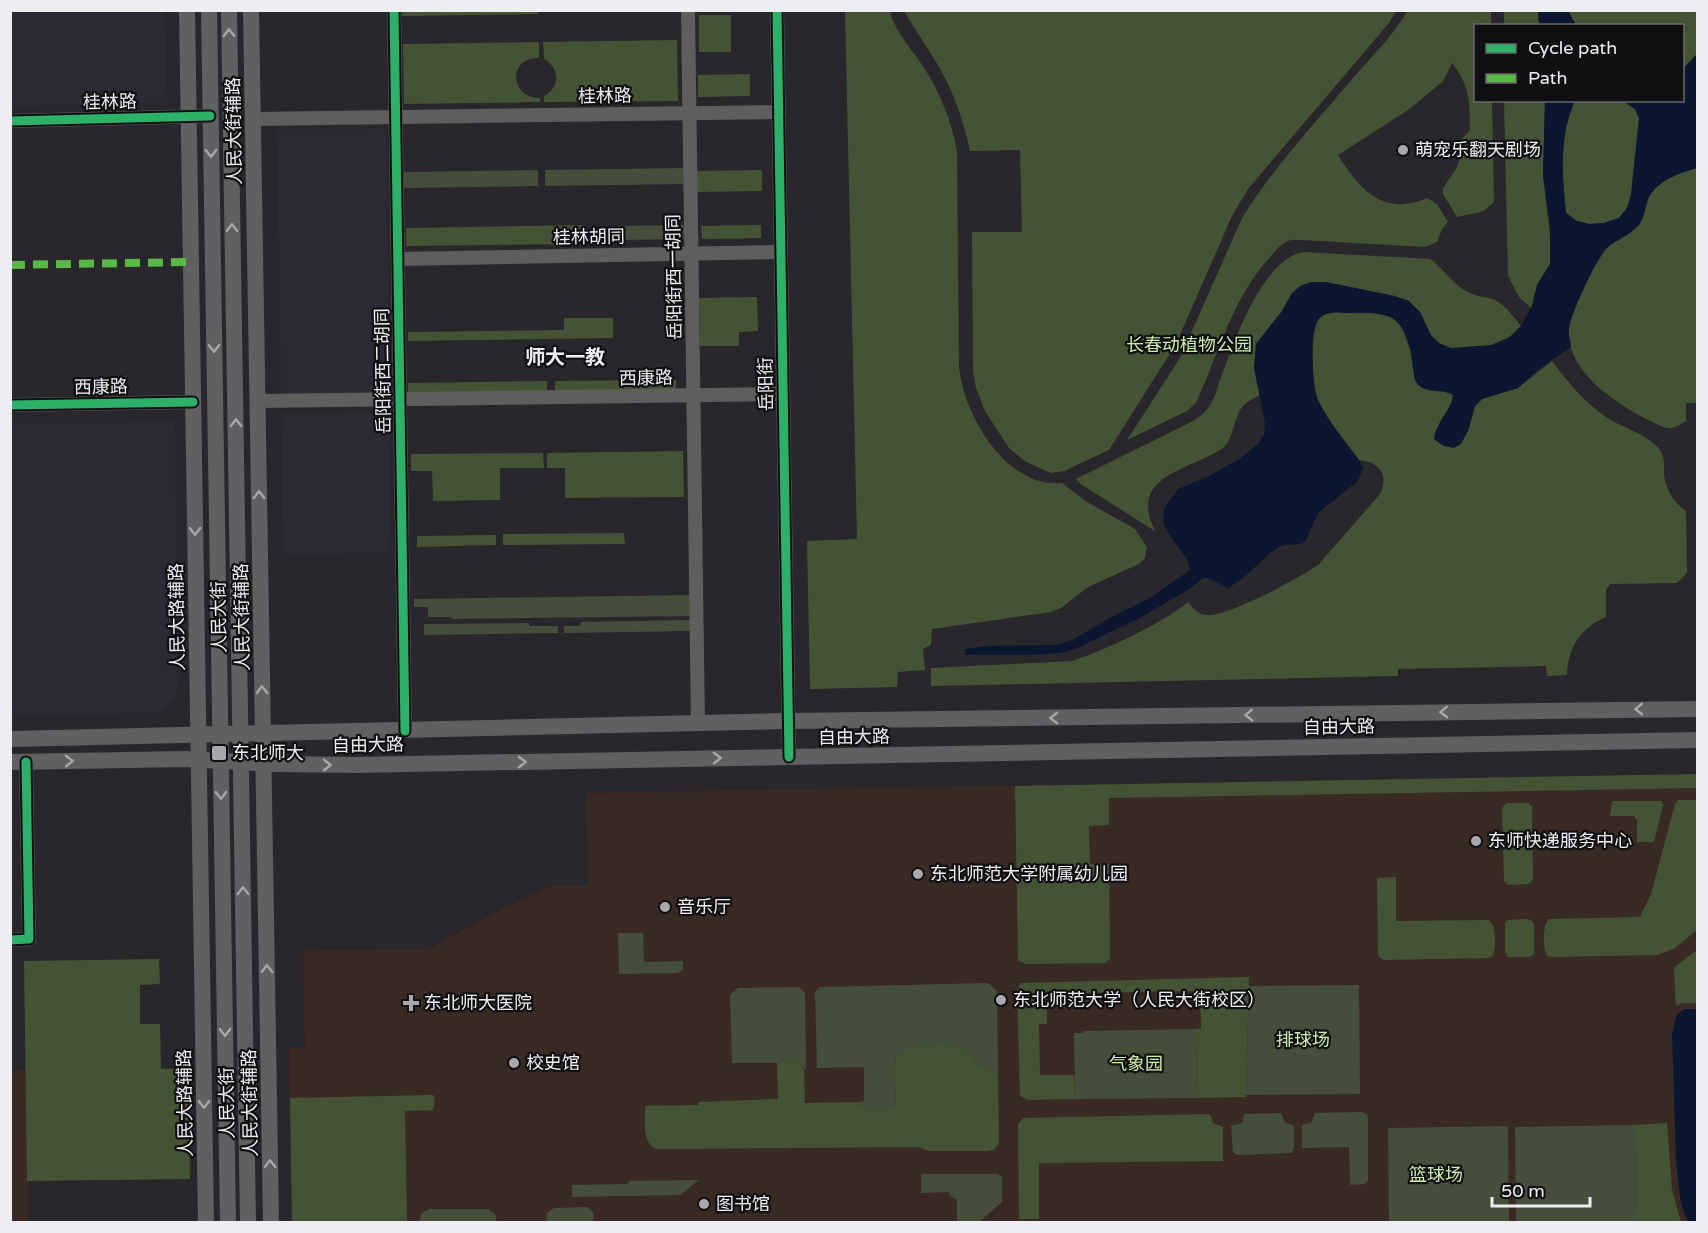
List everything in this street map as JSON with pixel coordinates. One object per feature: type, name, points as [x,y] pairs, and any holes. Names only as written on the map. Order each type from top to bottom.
[{"type":"main road","name":"人民大路辅路","points":[[187,10],[206,1222]]},
{"type":"main road","name":"人民大街","points":[[209,10],[228,1222]]},
{"type":"main road","name":"人民大街","points":[[229,10],[248,1222]]},
{"type":"main road","name":"人民大街辅路","points":[[251,10],[271,1222]]},
{"type":"main road","name":"自由大路","points":[[10,739],[788,722],[1698,709]]},
{"type":"main road","name":"自由大路","points":[[18,762],[199,760],[264,764],[355,765],[1698,740]]},
{"type":"street","name":"岳阳街西二胡同","points":[[394,10],[405,731]]},
{"type":"street","name":"岳阳街西一胡同","points":[[688,10],[698,724]]},
{"type":"street","name":"岳阳街","points":[[777,10],[789,757]]},
{"type":"street","name":"桂林路","points":[[253,120],[778,112]]},
{"type":"street","name":"桂林路","points":[[10,121],[210,116]]},
{"type":"street","name":"桂林胡同","points":[[398,259],[781,252]]},
{"type":"street","name":"西康路","points":[[258,401],[783,394]]},
{"type":"street","name":"西康路","points":[[10,405],[193,402]]},
{"type":"street","points":[[10,940],[30,939],[18,762]]},
{"type":"shaded area","points":[[10,11],[165,11],[167,103],[11,106]]},
{"type":"shaded area","points":[[386,128],[390,393],[281,395],[277,129]]},
{"type":"shaded area","points":[[389,412],[391,553],[283,554],[281,414]]},
{"type":"shaded area","points":[[175,422],[178,690],[174,698],[165,708],[155,713],[11,715],[11,424]]},
{"type":"shaded area","name":"东北师范大学（人民大街校区）","points":[[1697,774],[1697,1222],[292,1222],[289,1049],[305,1048],[303,951],[429,949],[502,909],[551,886],[588,885],[586,793]]},
{"type":"shaded area","points":[[26,1070],[28,1222],[11,1222],[10,1071]]},
{"type":"green space","points":[[402,10],[538,10],[538,14],[402,16]]},
{"type":"green space","name":"长春动植物公园","points":[[1408,10],[1491,11],[1491,24],[1474,24],[1474,102],[1492,102],[1494,202],[1484,211],[1457,217],[1443,194],[1443,188],[1456,169],[1460,158],[1461,140],[1470,130],[1466,87],[1452,63],[1443,81],[1411,108],[1338,155],[1364,189],[1385,202],[1411,203],[1427,198],[1437,204],[1448,222],[1442,229],[1437,242],[1425,247],[1297,240],[1285,242],[1258,272],[1236,308],[1196,403],[1187,411],[1127,440],[1180,358],[1242,218],[1254,199],[1309,129]]},
{"type":"green space","points":[[845,11],[890,11],[899,33],[935,86],[949,118],[957,152],[959,367],[969,406],[979,427],[991,445],[1023,474],[1042,481],[1062,483],[1087,502],[1135,529],[1147,547],[1145,558],[1139,564],[1088,587],[1061,608],[1051,612],[932,629],[931,645],[923,649],[925,670],[898,672],[897,687],[810,689],[807,541],[857,539]]},
{"type":"green space","points":[[904,11],[1396,11],[1389,23],[1248,189],[1232,216],[1176,344],[1109,450],[1064,471],[1051,473],[1026,462],[1009,448],[985,411],[976,388],[973,372],[972,232],[1022,232],[1020,150],[970,151],[954,97],[935,60]]},
{"type":"green space","points":[[1504,11],[1538,11],[1539,24],[1504,24]]},
{"type":"green space","points":[[1568,11],[1697,11],[1697,54],[1684,68],[1684,24],[1575,24]]},
{"type":"green space","points":[[699,15],[731,15],[731,52],[699,52]]},
{"type":"green space","points":[[677,40],[678,101],[544,102],[544,96],[556,83],[556,72],[544,59],[543,42]]},
{"type":"green space","points":[[539,42],[539,58],[529,59],[522,64],[516,78],[522,92],[540,98],[540,102],[404,104],[403,44]]},
{"type":"green space","points":[[750,74],[750,96],[698,97],[698,75]]},
{"type":"green space","points":[[1504,102],[1545,102],[1543,176],[1551,244],[1550,264],[1537,285],[1531,308],[1519,297],[1508,276]]},
{"type":"green space","points":[[1575,102],[1624,102],[1635,109],[1639,118],[1631,195],[1627,208],[1619,218],[1604,223],[1589,224],[1576,221],[1566,213],[1563,156],[1566,127]]},
{"type":"green space","points":[[685,168],[685,184],[545,186],[545,170]]},
{"type":"green space","points":[[1697,168],[1698,403],[1686,403],[1686,421],[1667,428],[1632,411],[1595,384],[1576,360],[1570,346],[1568,332],[1583,289],[1606,249],[1639,225],[1648,199],[1657,187],[1670,178]]},
{"type":"green space","points":[[538,170],[538,186],[404,188],[404,172]]},
{"type":"green space","points":[[762,170],[762,191],[695,192],[695,171]]},
{"type":"green space","points":[[585,225],[585,244],[406,246],[406,228]]},
{"type":"green space","points":[[684,225],[684,239],[619,240],[619,226]]},
{"type":"green space","points":[[761,225],[761,238],[702,239],[701,226]]},
{"type":"green space","points":[[1303,252],[1430,259],[1464,290],[1499,302],[1521,326],[1511,336],[1496,344],[1476,349],[1456,349],[1439,344],[1433,338],[1420,312],[1365,291],[1326,282],[1292,293],[1282,311],[1256,344],[1254,368],[1260,395],[1240,409],[1231,436],[1223,448],[1170,474],[1152,490],[1148,501],[1149,514],[1155,531],[1082,485],[1076,479],[1195,420],[1205,411],[1211,404],[1244,319],[1264,283],[1289,258]]},
{"type":"green space","points":[[757,297],[758,331],[739,332],[739,346],[700,346],[699,298]]},
{"type":"green space","points":[[1335,312],[1381,314],[1398,322],[1416,364],[1433,391],[1447,391],[1453,395],[1452,403],[1441,420],[1434,439],[1444,446],[1454,448],[1468,431],[1475,406],[1482,399],[1518,388],[1552,361],[1590,405],[1612,421],[1649,440],[1660,450],[1668,490],[1677,504],[1686,511],[1687,573],[1677,583],[1610,584],[1606,590],[1606,617],[1589,627],[1577,640],[1570,656],[1567,675],[1547,676],[1546,666],[1398,669],[1398,676],[931,686],[931,668],[1072,661],[1133,636],[1188,602],[1200,613],[1216,614],[1263,596],[1319,564],[1380,494],[1383,487],[1381,471],[1372,463],[1359,460],[1331,422],[1315,391],[1313,358],[1315,325],[1322,316]]},
{"type":"green space","points":[[564,318],[613,318],[613,338],[408,341],[408,332],[564,330]]},
{"type":"green space","points":[[676,380],[676,390],[555,391],[555,381]]},
{"type":"green space","points":[[547,381],[547,391],[408,393],[408,383]]},
{"type":"green space","points":[[683,451],[684,497],[565,498],[565,468],[547,468],[547,453]]},
{"type":"green space","points":[[543,453],[544,468],[500,468],[500,500],[433,501],[432,471],[411,471],[411,454]]},
{"type":"green space","points":[[624,533],[625,544],[503,545],[503,534]]},
{"type":"green space","points":[[496,535],[496,545],[417,547],[417,536]]},
{"type":"green space","points":[[691,595],[692,616],[452,619],[451,617],[428,617],[428,607],[414,607],[414,599]]},
{"type":"green space","points":[[691,620],[692,631],[564,633],[564,626],[580,626],[581,622]]},
{"type":"green space","points":[[529,623],[529,626],[558,626],[558,633],[424,635],[424,624]]},
{"type":"green space","points":[[1698,774],[1697,788],[1109,798],[1109,825],[1089,826],[1090,864],[1109,864],[1110,959],[1105,963],[1026,964],[1018,960],[1015,786]]},
{"type":"green space","points":[[1678,800],[1697,800],[1697,930],[1674,949],[1657,955],[1547,956],[1544,936],[1545,926],[1549,919],[1640,917],[1651,894]]},
{"type":"green space","points":[[1612,801],[1662,801],[1654,842],[1637,842],[1637,820],[1634,816],[1610,816]]},
{"type":"green space","points":[[1508,803],[1528,803],[1532,807],[1533,879],[1529,884],[1508,885],[1504,881],[1502,809]]},
{"type":"green space","points":[[1396,877],[1396,921],[1489,920],[1495,932],[1493,956],[1488,958],[1384,960],[1380,958],[1378,954],[1377,878]]},
{"type":"green space","points":[[1528,919],[1534,925],[1534,954],[1529,957],[1508,957],[1505,952],[1505,923],[1508,920]]},
{"type":"green space","points":[[618,933],[643,933],[644,962],[683,961],[683,969],[678,973],[619,974]]},
{"type":"green space","points":[[1697,950],[1697,1003],[1682,1003],[1676,1006],[1674,969]]},
{"type":"green space","points":[[159,959],[160,984],[140,985],[140,1024],[160,1024],[161,1069],[189,1068],[190,1179],[27,1181],[24,961]]},
{"type":"green space","points":[[1249,977],[1246,1097],[1198,1098],[1197,1029],[1201,1028],[1200,991],[1080,993],[1080,997],[1047,998],[1047,1024],[1039,1024],[1040,1075],[1074,1075],[1075,1099],[1028,1100],[1020,1096],[1017,991],[1021,983]]},
{"type":"green space","points":[[988,983],[997,991],[998,1073],[981,1067],[961,1046],[895,1058],[895,1109],[866,1109],[859,1106],[858,1102],[864,1101],[864,1067],[817,1068],[815,992],[820,987]]},
{"type":"green space","name":"排球场","points":[[1359,985],[1360,1094],[1246,1095],[1249,986]]},
{"type":"green space","points":[[799,987],[805,993],[806,1069],[789,1061],[732,1063],[730,995],[738,988]]},
{"type":"green space","name":"气象园","points":[[1197,1029],[1198,1098],[1075,1099],[1074,1033]]},
{"type":"green space","points":[[944,1044],[961,1046],[981,1067],[998,1073],[999,1142],[994,1150],[929,1151],[919,1147],[656,1149],[651,1146],[646,1136],[645,1106],[778,1099],[777,1063],[788,1060],[804,1069],[805,1103],[858,1102],[859,1106],[866,1109],[895,1109],[896,1057],[909,1047]]},
{"type":"green space","points":[[433,1095],[435,1098],[433,1110],[405,1111],[407,1222],[292,1222],[290,1098]]},
{"type":"green space","points":[[1362,1112],[1367,1114],[1368,1118],[1368,1180],[1365,1184],[1350,1185],[1349,1147],[1302,1148],[1302,1125],[1311,1123],[1315,1113]]},
{"type":"green space","points":[[1281,1113],[1285,1123],[1294,1125],[1292,1153],[1237,1155],[1233,1152],[1231,1126],[1242,1123],[1244,1114]]},
{"type":"green space","points":[[1210,1114],[1213,1123],[1223,1127],[1223,1161],[1039,1163],[1039,1219],[1019,1219],[1018,1124],[1023,1118]]},
{"type":"green space","points":[[1667,1123],[1672,1190],[1681,1222],[1636,1222],[1635,1125]]},
{"type":"green space","points":[[1635,1125],[1636,1222],[1516,1222],[1515,1127]]},
{"type":"green space","name":"篮球场","points":[[1508,1126],[1509,1222],[1389,1222],[1388,1128]]},
{"type":"green space","points":[[921,1174],[998,1174],[1002,1177],[1002,1202],[979,1222],[957,1222],[957,1200],[950,1196],[949,1192],[921,1193]]},
{"type":"green space","points":[[699,1180],[680,1195],[572,1197],[572,1185]]},
{"type":"green space","points":[[588,1207],[594,1214],[593,1222],[546,1222],[547,1213],[554,1208]]},
{"type":"green space","points":[[430,1209],[488,1209],[495,1214],[497,1222],[419,1222],[422,1213]]},
{"type":"water","points":[[1538,11],[1568,11],[1575,24],[1539,24]]},
{"type":"water","points":[[1697,54],[1697,168],[1670,178],[1657,187],[1648,199],[1638,225],[1603,252],[1574,311],[1569,329],[1571,347],[1539,369],[1518,388],[1482,399],[1475,406],[1468,431],[1461,444],[1454,448],[1444,446],[1434,439],[1453,395],[1419,386],[1414,378],[1408,339],[1396,321],[1385,315],[1373,313],[1324,315],[1319,319],[1314,334],[1313,371],[1316,393],[1327,416],[1363,468],[1358,481],[1318,513],[1305,542],[1277,548],[1228,588],[1208,578],[1203,578],[1191,588],[1140,618],[1075,649],[1060,653],[1031,655],[965,655],[965,649],[985,646],[1056,645],[1074,639],[1148,599],[1190,570],[1188,561],[1163,523],[1164,509],[1178,489],[1207,477],[1238,460],[1258,444],[1264,434],[1265,424],[1254,368],[1256,344],[1282,311],[1292,293],[1300,286],[1311,282],[1326,282],[1409,301],[1420,312],[1431,335],[1439,343],[1451,348],[1491,345],[1510,337],[1521,326],[1533,304],[1537,285],[1550,264],[1550,225],[1543,176],[1545,102],[1575,102],[1564,141],[1563,185],[1566,213],[1577,221],[1589,224],[1604,223],[1619,218],[1627,208],[1631,195],[1639,118],[1635,109],[1624,102],[1684,102],[1684,68]]},
{"type":"water","points":[[1684,1009],[1697,1009],[1697,1222],[1688,1222],[1681,1204],[1676,1162],[1672,1034],[1676,1016]]},
{"type":"marked path","points":[[10,265],[191,262]]},
{"type":"cycle path","points":[[394,10],[405,731]]},
{"type":"cycle path","points":[[777,10],[789,757]]},
{"type":"cycle path","points":[[10,121],[210,116]]},
{"type":"cycle path","points":[[10,405],[193,402]]},
{"type":"cycle path","points":[[10,940],[29,939],[26,762]]},
{"type":"place","name":"萌宠乐翻天剧场","points":[[1403,150]]},
{"type":"place","name":"东北师大","points":[[219,753]]},
{"type":"place","name":"东师快递服务中心","points":[[1476,841]]},
{"type":"place","name":"东北师范大学附属幼儿园","points":[[918,874]]},
{"type":"place","name":"音乐厅","points":[[665,907]]},
{"type":"place","name":"东北师范大学（人民大街校区）","points":[[1001,1000]]},
{"type":"place","name":"东北师大医院","points":[[411,1003]]},
{"type":"place","name":"校史馆","points":[[514,1063]]},
{"type":"place","name":"图书馆","points":[[704,1204]]},
{"type":"district","name":"师大一教","points":[[565,357]]}]
